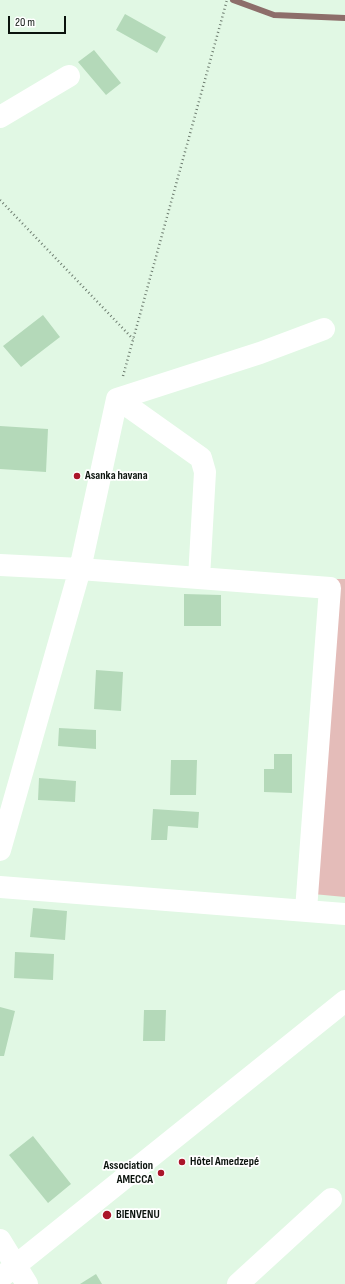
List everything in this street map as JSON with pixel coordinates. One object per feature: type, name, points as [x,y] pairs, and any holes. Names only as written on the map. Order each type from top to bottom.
[{"type":"street","points":[[0,116],[69,76]]},
{"type":"street","points":[[117,399],[260,353],[324,329]]},
{"type":"street","points":[[0,850],[80,569],[117,399]]},
{"type":"street","points":[[117,399],[201,458],[205,472],[199,578]]},
{"type":"street","points":[[0,565],[80,569],[330,588],[306,910]]},
{"type":"street","points":[[0,887],[345,914]]},
{"type":"street","points":[[8,1272],[345,1001]]},
{"type":"street","points":[[238,1284],[331,1199]]},
{"type":"street","points":[[0,1240],[8,1272],[27,1284]]},
{"type":"path","points":[[117,399],[228,0]]},
{"type":"path","points":[[0,200],[133,340]]},
{"type":"shaded area","points":[[336,579],[345,579],[345,897],[313,894]]},
{"type":"building","points":[[125,14],[166,37],[157,53],[116,30]]},
{"type":"building","points":[[94,50],[121,83],[106,95],[78,62]]},
{"type":"building","points":[[43,315],[60,337],[21,367],[3,346]]},
{"type":"building","points":[[0,426],[48,429],[46,472],[0,469]]},
{"type":"building","points":[[184,594],[221,595],[221,626],[184,626]]},
{"type":"building","points":[[96,670],[123,672],[121,711],[94,709]]},
{"type":"building","points":[[59,728],[96,730],[96,749],[58,746]]},
{"type":"building","points":[[274,754],[292,754],[292,793],[264,792],[264,769],[274,769]]},
{"type":"building","points":[[171,760],[197,760],[196,795],[170,795]]},
{"type":"building","points":[[39,778],[76,781],[75,802],[38,800]]},
{"type":"building","points":[[153,809],[199,812],[198,828],[168,826],[167,840],[151,840]]},
{"type":"building","points":[[33,908],[67,911],[65,940],[30,937]]},
{"type":"building","points":[[15,952],[54,954],[53,980],[14,978]]},
{"type":"building","points":[[0,1007],[15,1011],[4,1056],[0,1056]]},
{"type":"building","points":[[144,1010],[166,1010],[165,1041],[143,1041]]},
{"type":"building","points":[[33,1136],[71,1184],[48,1203],[9,1155]]},
{"type":"building","points":[[96,1274],[102,1284],[80,1284]]},
{"type":"waterway","points":[[233,0],[274,15],[345,18]]},
{"type":"place","name":"Asanka havana","points":[[77,476]]},
{"type":"place","name":"Hôtel Amedzepé","points":[[182,1162]]},
{"type":"place","name":"Association AMECCA","points":[[161,1173]]},
{"type":"place","name":"BIENVENU","points":[[107,1215]]}]
